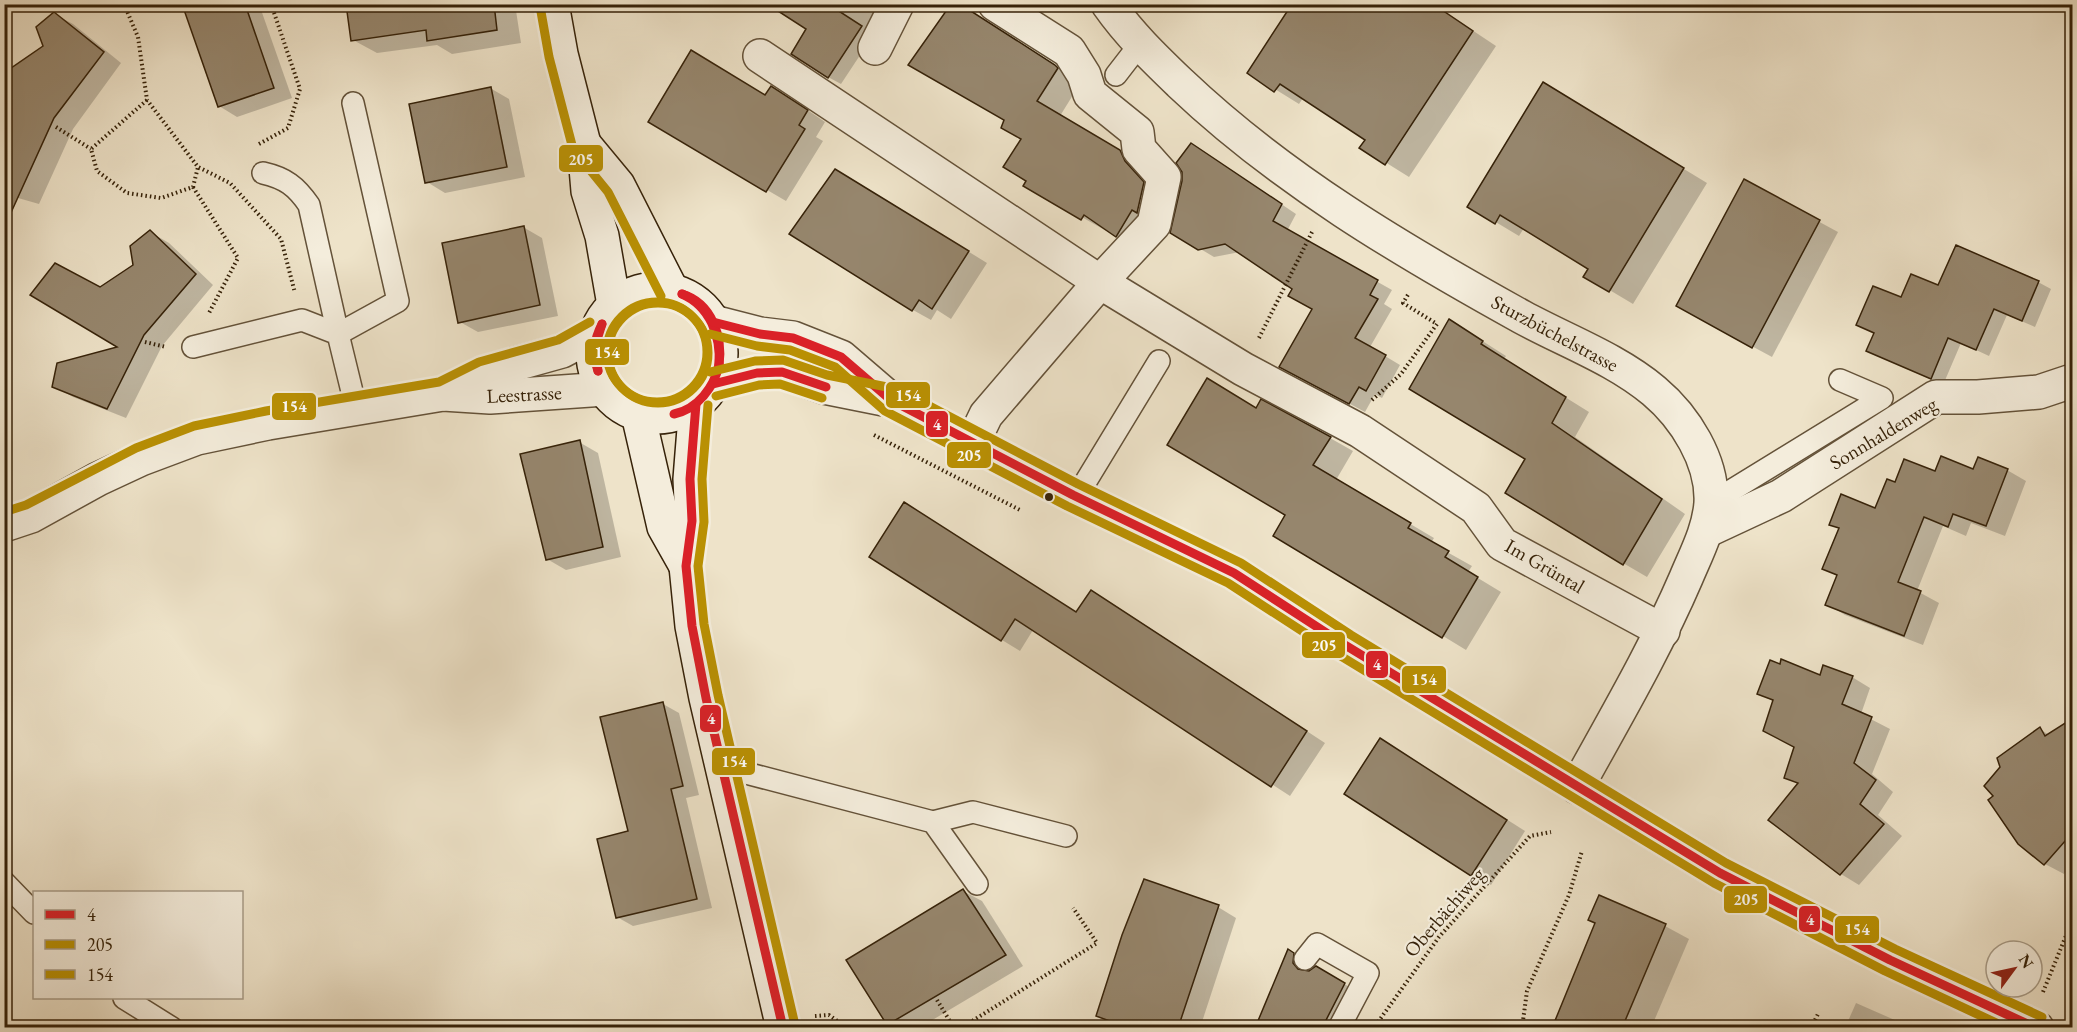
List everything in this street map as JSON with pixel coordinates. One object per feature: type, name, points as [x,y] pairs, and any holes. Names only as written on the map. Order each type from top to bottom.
[{"type":"street","points":[[552,4],[561,54],[584,144],[588,191],[602,236],[614,305]]},
{"type":"street","points":[[875,48],[897,4]]},
{"type":"street","points":[[973,442],[986,415],[1100,282],[1154,224],[1164,177],[1139,149],[1137,132],[1090,94],[1084,75],[1069,51],[995,4]]},
{"type":"street","name":"Sturzbüchelstrasse","points":[[1108,4],[1140,44],[1207,108],[1326,202],[1523,317],[1623,369],[1654,391],[1675,412],[1697,446],[1705,468],[1708,517]]},
{"type":"street","name":"Im Grüntal","points":[[760,56],[855,106],[1100,282],[1244,369],[1360,431],[1476,508],[1502,544],[1663,631]]},
{"type":"street","points":[[584,144],[618,184],[672,291]]},
{"type":"street","points":[[796,1022],[723,767],[692,626],[686,566],[692,521],[690,479],[704,394],[721,353],[719,337],[713,322],[702,308],[688,297],[672,291],[642,290],[614,305],[603,318],[596,333],[594,362],[605,389],[619,404],[638,414],[657,417],[668,415],[704,394],[758,373],[783,372],[824,387],[891,400]]},
{"type":"street","points":[[713,322],[813,344],[841,357],[891,400],[1077,496],[1234,573],[1345,645],[1720,873],[1890,960],[2033,1026]]},
{"type":"street","name":"Leestrasse","points":[[443,394],[483,373],[562,351],[596,333]]},
{"type":"street","name":"Sonnhaldenweg","points":[[1708,517],[1781,496],[1936,397],[1978,397],[2039,392],[2073,381]]},
{"type":"street","name":"Leestrasse","points":[[4,525],[31,516],[130,464],[197,438],[443,394],[501,396],[605,389]]},
{"type":"street","points":[[638,414],[664,527],[686,566]]},
{"type":"street","points":[[1577,786],[1663,631],[1708,517]]},
{"type":"lane","points":[[1116,75],[1140,44]]},
{"type":"lane","points":[[338,334],[398,301],[353,103]]},
{"type":"lane","points":[[263,173],[282,177],[298,189],[309,206],[356,408]]},
{"type":"lane","points":[[193,347],[302,320],[338,334]]},
{"type":"lane","points":[[1077,496],[1159,361]]},
{"type":"lane","points":[[1708,517],[1882,398],[1840,380]]},
{"type":"lane","points":[[723,767],[933,822],[973,812],[1066,836]]},
{"type":"lane","points":[[933,822],[977,884]]},
{"type":"lane","points":[[4,882],[33,912]]},
{"type":"lane","points":[[1305,959],[1317,944],[1368,973],[1339,1028]]},
{"type":"lane","points":[[126,999],[172,1028]]},
{"type":"path","points":[[124,4],[138,38],[147,100],[198,167],[230,183],[281,239],[302,320]]},
{"type":"path","points":[[250,149],[288,128],[300,89],[271,4]]},
{"type":"path","points":[[91,149],[147,100]]},
{"type":"path","points":[[56,127],[91,149],[97,171],[127,194],[161,198],[193,187]]},
{"type":"path","points":[[198,167],[193,187],[238,258],[206,318]]},
{"type":"path","points":[[230,183],[234,173]]},
{"type":"path","points":[[1244,369],[1326,202]]},
{"type":"path","points":[[1360,431],[1372,399],[1401,374],[1437,324],[1403,303],[1429,262]]},
{"type":"path","points":[[145,342],[172,349],[193,347]]},
{"type":"path","name":"Oberbächiweg","points":[[1374,1028],[1413,971],[1454,920],[1530,836],[1551,832]]},
{"type":"path","points":[[1522,1028],[1527,991],[1569,895],[1582,850]]},
{"type":"path","points":[[961,1028],[1097,943],[1073,908]]},
{"type":"path","points":[[2033,1026],[2073,921]]},
{"type":"path","points":[[937,1000],[954,1028]]},
{"type":"path","points":[[1811,1028],[1818,1014]]},
{"type":"path","points":[[796,1022],[829,1015],[846,1028]]},
{"type":"building","points":[[182,4],[245,4],[274,88],[218,107]]},
{"type":"building","points":[[346,4],[494,4],[497,30],[427,41],[426,30],[351,41]]},
{"type":"building","points":[[767,4],[828,4],[862,26],[828,78],[791,54],[806,29]]},
{"type":"building","points":[[951,4],[960,4],[1055,65],[1058,68],[1037,101],[1120,150],[1125,161],[1144,182],[1137,213],[1132,210],[1116,237],[1084,215],[1081,220],[1023,186],[1026,181],[1003,167],[1021,139],[1001,128],[1004,120],[908,65]]},
{"type":"building","points":[[1292,4],[1433,4],[1473,31],[1385,165],[1359,148],[1365,140],[1280,84],[1274,92],[1247,73]]},
{"type":"building","points":[[54,12],[104,52],[54,118],[4,228],[4,73],[43,46],[36,27]]},
{"type":"building","points":[[691,50],[765,95],[771,86],[808,110],[799,125],[805,129],[766,192],[648,122]]},
{"type":"building","points":[[1543,82],[1684,168],[1609,292],[1583,277],[1588,269],[1500,215],[1495,224],[1467,207]]},
{"type":"building","points":[[491,87],[507,167],[425,183],[409,104]]},
{"type":"building","points":[[1191,143],[1282,204],[1273,221],[1378,280],[1370,295],[1378,299],[1355,338],[1386,355],[1366,391],[1359,387],[1349,404],[1279,367],[1312,309],[1288,296],[1292,289],[1225,244],[1198,250],[1170,233],[1182,181],[1182,172],[1176,163]]},
{"type":"building","points":[[835,169],[969,251],[932,309],[919,300],[912,311],[789,234]]},
{"type":"building","points":[[1744,179],[1820,220],[1752,348],[1676,306]]},
{"type":"building","points":[[524,226],[540,305],[458,323],[442,243]]},
{"type":"building","points":[[150,230],[196,274],[144,335],[107,409],[52,387],[57,363],[117,347],[30,295],[55,263],[100,287],[133,265],[130,246]]},
{"type":"building","points":[[1956,245],[2039,281],[2022,321],[1994,309],[1976,350],[1948,338],[1931,379],[1866,351],[1874,333],[1856,325],[1873,286],[1901,297],[1911,274],[1938,285]]},
{"type":"building","points":[[1449,319],[1483,341],[1481,344],[1566,397],[1552,423],[1662,499],[1623,565],[1505,493],[1525,459],[1409,389]]},
{"type":"building","points":[[1207,378],[1256,408],[1261,399],[1331,437],[1313,465],[1411,523],[1408,528],[1449,551],[1445,557],[1478,577],[1442,638],[1273,536],[1285,515],[1167,445]]},
{"type":"building","points":[[580,440],[603,547],[546,560],[520,454]]},
{"type":"building","points":[[1941,456],[1973,469],[1978,457],[2008,469],[1986,526],[1953,514],[1948,527],[1924,517],[1898,582],[1921,591],[1904,636],[1825,605],[1837,575],[1822,569],[1839,528],[1829,525],[1841,494],[1875,508],[1887,479],[1895,482],[1904,459],[1935,471]]},
{"type":"building","points":[[904,502],[1076,612],[1091,590],[1307,731],[1271,787],[1015,619],[1001,641],[869,557]]},
{"type":"building","points":[[1781,659],[1820,675],[1823,665],[1853,676],[1842,704],[1872,717],[1854,763],[1876,780],[1860,804],[1884,824],[1840,875],[1768,820],[1798,783],[1784,778],[1794,747],[1763,731],[1773,700],[1757,694],[1770,660],[1780,664]]},
{"type":"building","points":[[663,702],[683,786],[671,789],[697,899],[616,918],[597,839],[628,831],[600,717]]},
{"type":"building","points":[[2073,718],[2073,832],[2044,865],[2018,844],[1988,800],[1993,796],[1984,786],[2000,767],[1997,758],[2040,727],[2045,736]]},
{"type":"building","points":[[1380,738],[1507,820],[1471,876],[1344,794]]},
{"type":"building","points":[[1144,879],[1219,905],[1178,1028],[1129,1028],[1096,1016],[1122,935]]},
{"type":"building","points":[[963,889],[1006,955],[887,1025],[846,960]]},
{"type":"building","points":[[1599,895],[1666,924],[1622,1028],[1552,1028],[1595,923],[1588,920]]},
{"type":"building","points":[[1288,949],[1294,953],[1293,963],[1298,969],[1309,971],[1316,966],[1345,983],[1322,1028],[1255,1028]]},
{"type":"transit line","name":"205","points":[[540,6],[549,57],[573,149],[608,192],[661,296]]},
{"type":"transit line","name":"4","points":[[682,294],[701,305],[713,322],[719,343],[719,365]]},
{"type":"transit line","name":"4","points":[[682,294],[700,306],[712,323],[718,343],[719,365]]},
{"type":"transit line","name":"154","points":[[657,302],[676,306],[693,316],[703,333],[707,352],[703,371],[693,388],[676,398],[657,402],[638,398],[621,388],[611,371],[607,352],[611,333],[621,316],[638,306],[657,302]]},
{"type":"transit line","name":"205","points":[[658,303],[677,307],[694,317],[704,334],[708,353],[704,372],[694,389],[677,399],[658,403],[639,399],[622,389],[612,372],[608,353],[612,334],[622,317],[639,307],[658,303]]},
{"type":"transit line","name":"154","points":[[4,512],[26,505],[136,448],[194,426],[266,411],[439,382],[479,362],[558,340],[590,322]]},
{"type":"transit line","name":"4","points":[[713,322],[760,334],[793,338],[841,357],[891,400],[1073,495],[1234,573],[1345,645],[1720,873],[1890,960],[2036,1028]]},
{"type":"transit line","name":"4","points":[[598,371],[595,347],[602,324]]},
{"type":"transit line","name":"4","points":[[598,371],[595,346],[602,324]]},
{"type":"transit line","name":"205","points":[[710,334],[757,346],[790,350],[835,367],[885,411],[1067,506],[1228,583],[1339,655],[1714,883],[1885,971],[2007,1028]]},
{"type":"transit line","name":"154","points":[[710,372],[755,361],[783,360],[827,375],[897,389],[1078,484],[1241,563],[1351,635],[1726,863],[1895,949],[2042,1017]]},
{"type":"transit line","name":"4","points":[[674,414],[690,407],[704,396],[719,365]]},
{"type":"transit line","name":"4","points":[[713,384],[757,373],[782,372],[826,387]]},
{"type":"transit line","name":"205","points":[[716,396],[759,385],[780,384],[822,398]]},
{"type":"transit line","name":"4","points":[[696,404],[690,479],[692,521],[686,566],[692,626],[706,698],[783,1028]]},
{"type":"transit line","name":"154","points":[[708,405],[702,479],[704,522],[698,566],[704,624],[718,695],[795,1025]]}]
